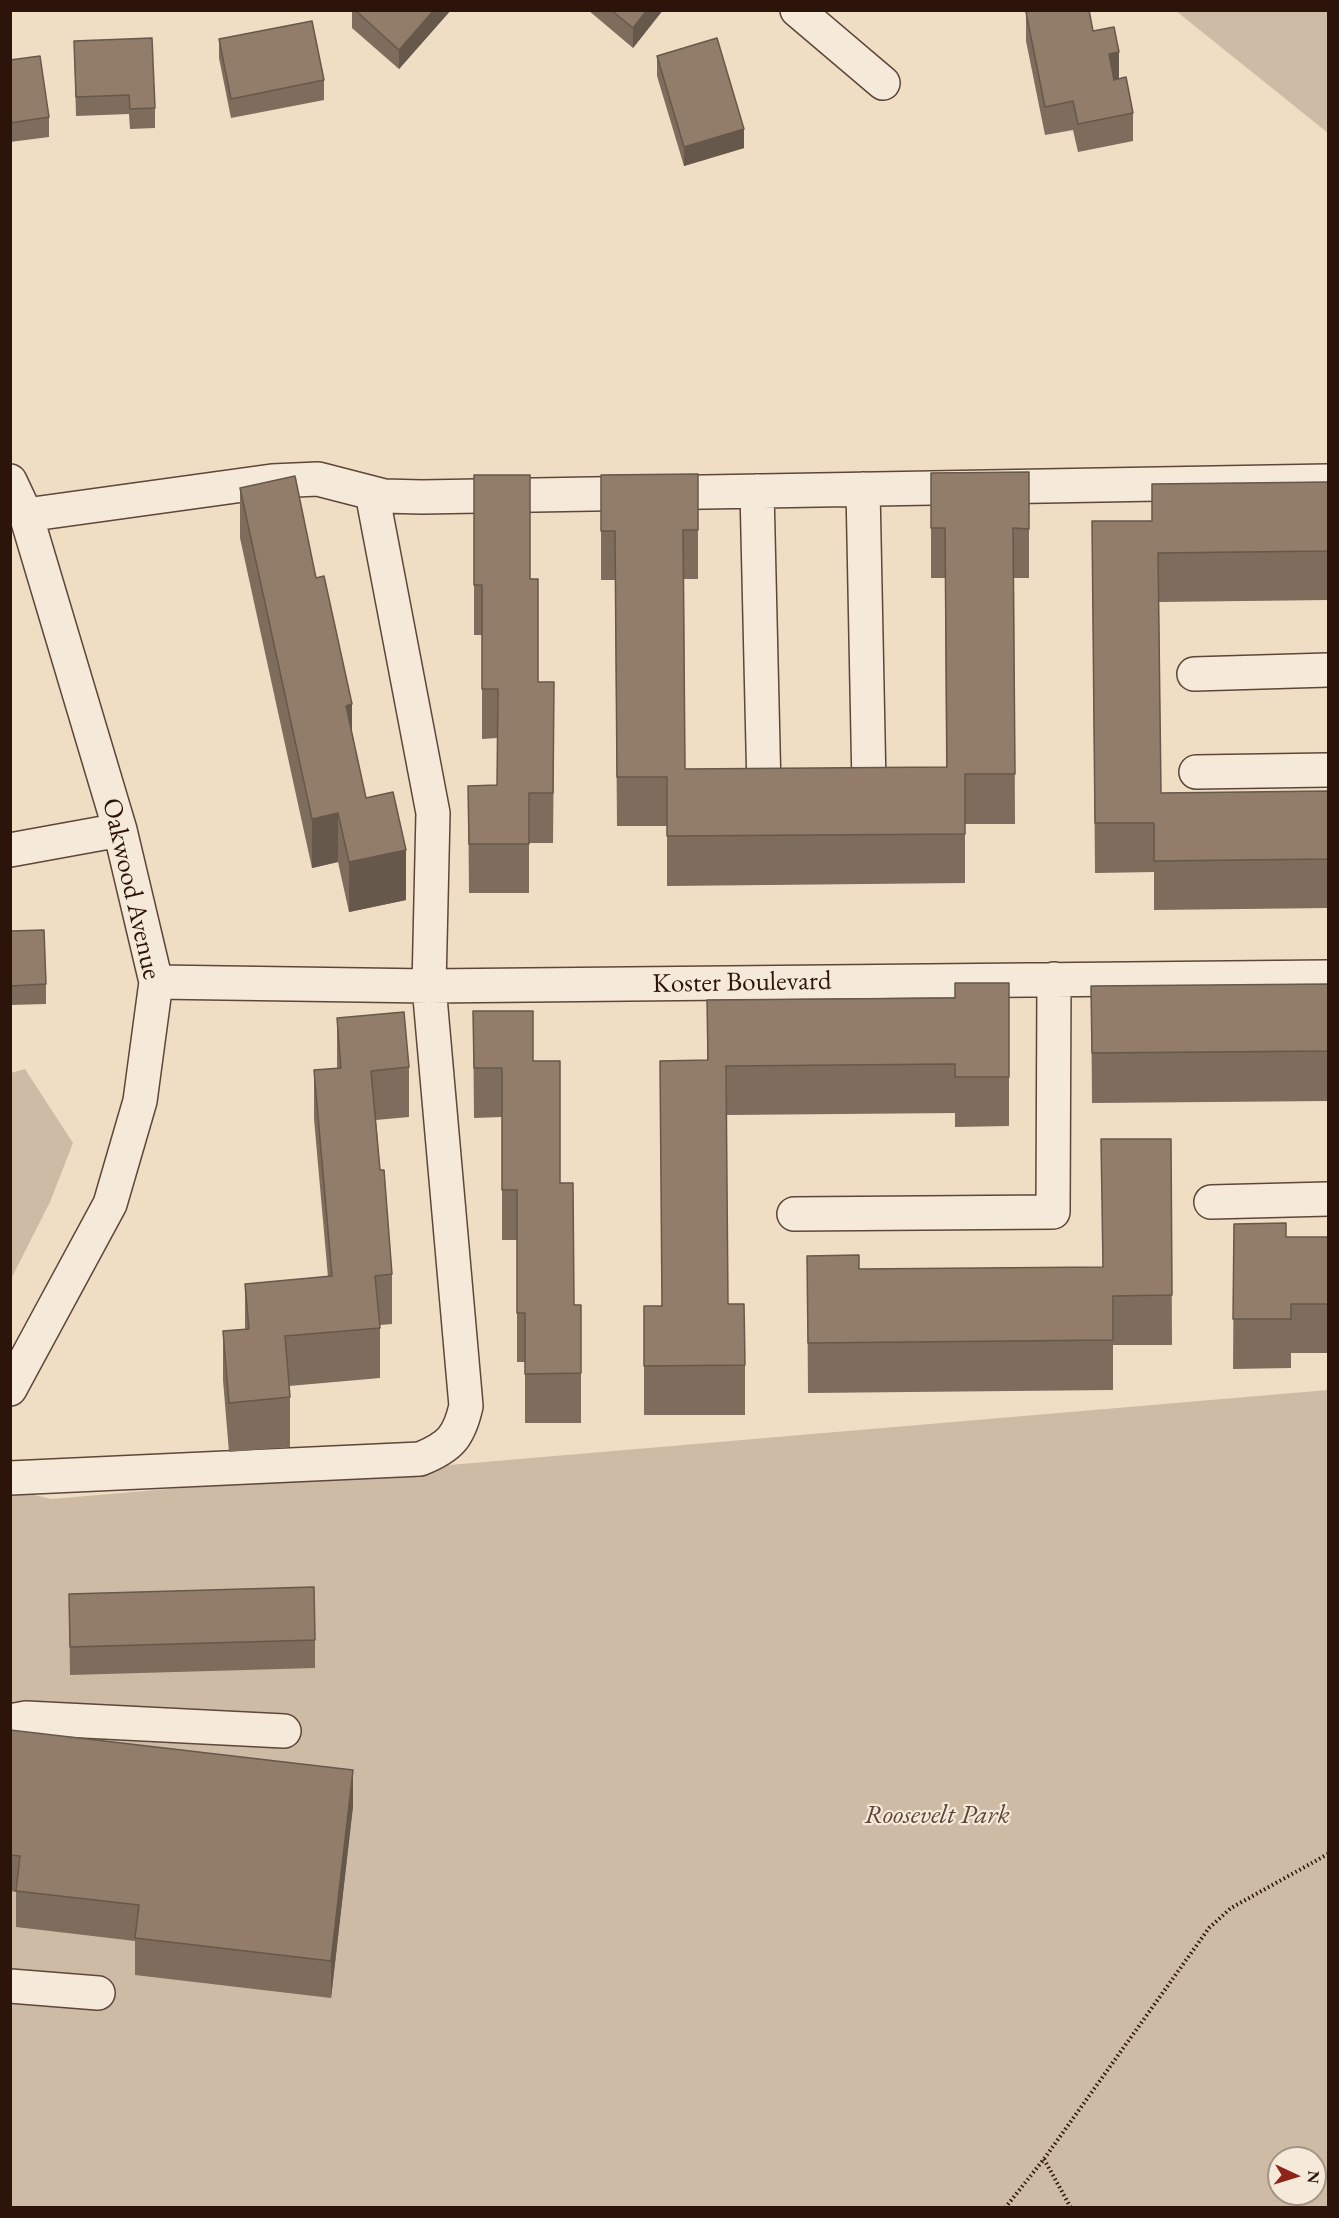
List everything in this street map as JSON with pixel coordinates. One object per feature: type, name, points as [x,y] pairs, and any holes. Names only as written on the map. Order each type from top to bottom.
[{"type":"street","points":[[797,10],[883,83]]},
{"type":"street","points":[[26,515],[272,481],[318,479],[384,496],[422,497],[1329,481]]},
{"type":"street","name":"Oakwood Avenue","points":[[10,481],[26,515],[120,830],[156,982],[140,1101],[110,1204],[10,1389]]},
{"type":"street","points":[[863,489],[869,786]]},
{"type":"street","points":[[757,491],[764,790]]},
{"type":"street","points":[[10,1478],[420,1459],[443,1450],[461,1429],[466,1406],[429,986],[433,813],[372,493]]},
{"type":"street","points":[[1194,674],[1329,670]]},
{"type":"street","points":[[1196,772],[1329,770]]},
{"type":"street","points":[[10,850],[120,830]]},
{"type":"street","name":"Koster Boulevard","points":[[156,982],[429,986],[1329,977]]},
{"type":"street","points":[[794,1214],[1053,1212],[1054,980]]},
{"type":"street","points":[[1211,1202],[1329,1199]]},
{"type":"street","points":[[10,1721],[26,1718],[284,1731]]},
{"type":"street","points":[[10,1986],[98,1993]]},
{"type":"path","points":[[1005,2208],[1044,2159],[1209,1928],[1231,1908],[1329,1854]]},
{"type":"path","points":[[1044,2159],[1071,2208]]},
{"type":"green space","points":[[1176,11],[1328,11],[1328,133]]},
{"type":"green space","points":[[25,1069],[73,1143],[50,1202],[11,1279],[11,1073]]},
{"type":"green space","name":"Roosevelt Park","points":[[1328,1390],[1328,2207],[11,2208],[11,1489],[51,1499]]},
{"type":"building","points":[[355,10],[434,10],[399,50]]},
{"type":"building","points":[[611,10],[647,10],[633,28]]},
{"type":"building","points":[[1089,10],[1093,31],[1114,27],[1119,52],[1109,54],[1114,80],[1126,77],[1133,113],[1078,124],[1073,101],[1045,107],[1026,12]]},
{"type":"building","points":[[312,21],[324,80],[231,99],[219,39]]},
{"type":"building","points":[[152,38],[155,108],[130,109],[129,95],[76,97],[74,41]]},
{"type":"building","points":[[717,38],[744,129],[684,147],[657,56]]},
{"type":"building","points":[[40,56],[49,117],[10,123],[10,60]]},
{"type":"building","points":[[1029,472],[1029,529],[1013,528],[1015,774],[965,774],[965,834],[667,836],[667,777],[617,777],[615,531],[601,531],[601,475],[698,474],[698,530],[683,530],[685,769],[947,767],[945,528],[931,528],[931,473]]},
{"type":"building","points":[[474,475],[530,475],[530,579],[538,579],[538,682],[554,682],[553,793],[529,793],[529,844],[469,844],[468,786],[497,785],[498,689],[482,689],[482,585],[474,585]]},
{"type":"building","points":[[295,476],[316,578],[324,576],[352,704],[346,706],[366,798],[393,792],[406,850],[349,862],[338,813],[312,819],[240,488]]},
{"type":"building","points":[[1329,482],[1329,551],[1158,553],[1161,793],[1329,791],[1329,859],[1154,861],[1154,823],[1095,823],[1092,521],[1152,521],[1152,484]]},
{"type":"building","points":[[44,930],[46,984],[10,986],[10,931]]},
{"type":"building","points":[[955,983],[1009,983],[1009,1077],[955,1077],[955,1064],[726,1066],[728,1304],[744,1304],[745,1365],[644,1366],[644,1306],[662,1306],[660,1061],[708,1060],[707,1000],[955,998]]},
{"type":"building","points":[[1329,984],[1329,1051],[1092,1053],[1091,986]]},
{"type":"building","points":[[473,1011],[533,1011],[533,1061],[560,1061],[560,1183],[573,1183],[574,1305],[581,1305],[581,1373],[525,1374],[525,1313],[517,1313],[517,1190],[502,1190],[502,1068],[474,1068]]},
{"type":"building","points":[[404,1012],[409,1067],[371,1071],[380,1170],[384,1170],[392,1274],[375,1276],[380,1328],[285,1336],[290,1397],[229,1403],[223,1331],[249,1329],[245,1284],[332,1276],[314,1070],[341,1068],[337,1018]]},
{"type":"building","points":[[1101,1139],[1171,1139],[1172,1295],[1113,1296],[1113,1340],[808,1343],[807,1256],[859,1255],[859,1269],[1103,1267]]},
{"type":"building","points":[[1286,1223],[1286,1237],[1329,1237],[1329,1304],[1291,1304],[1291,1319],[1233,1319],[1234,1224]]},
{"type":"building","points":[[314,1587],[315,1640],[70,1647],[69,1594]]},
{"type":"building","points":[[10,1730],[353,1770],[331,1961],[135,1938],[139,1905],[16,1891],[20,1856],[10,1855]]}]
